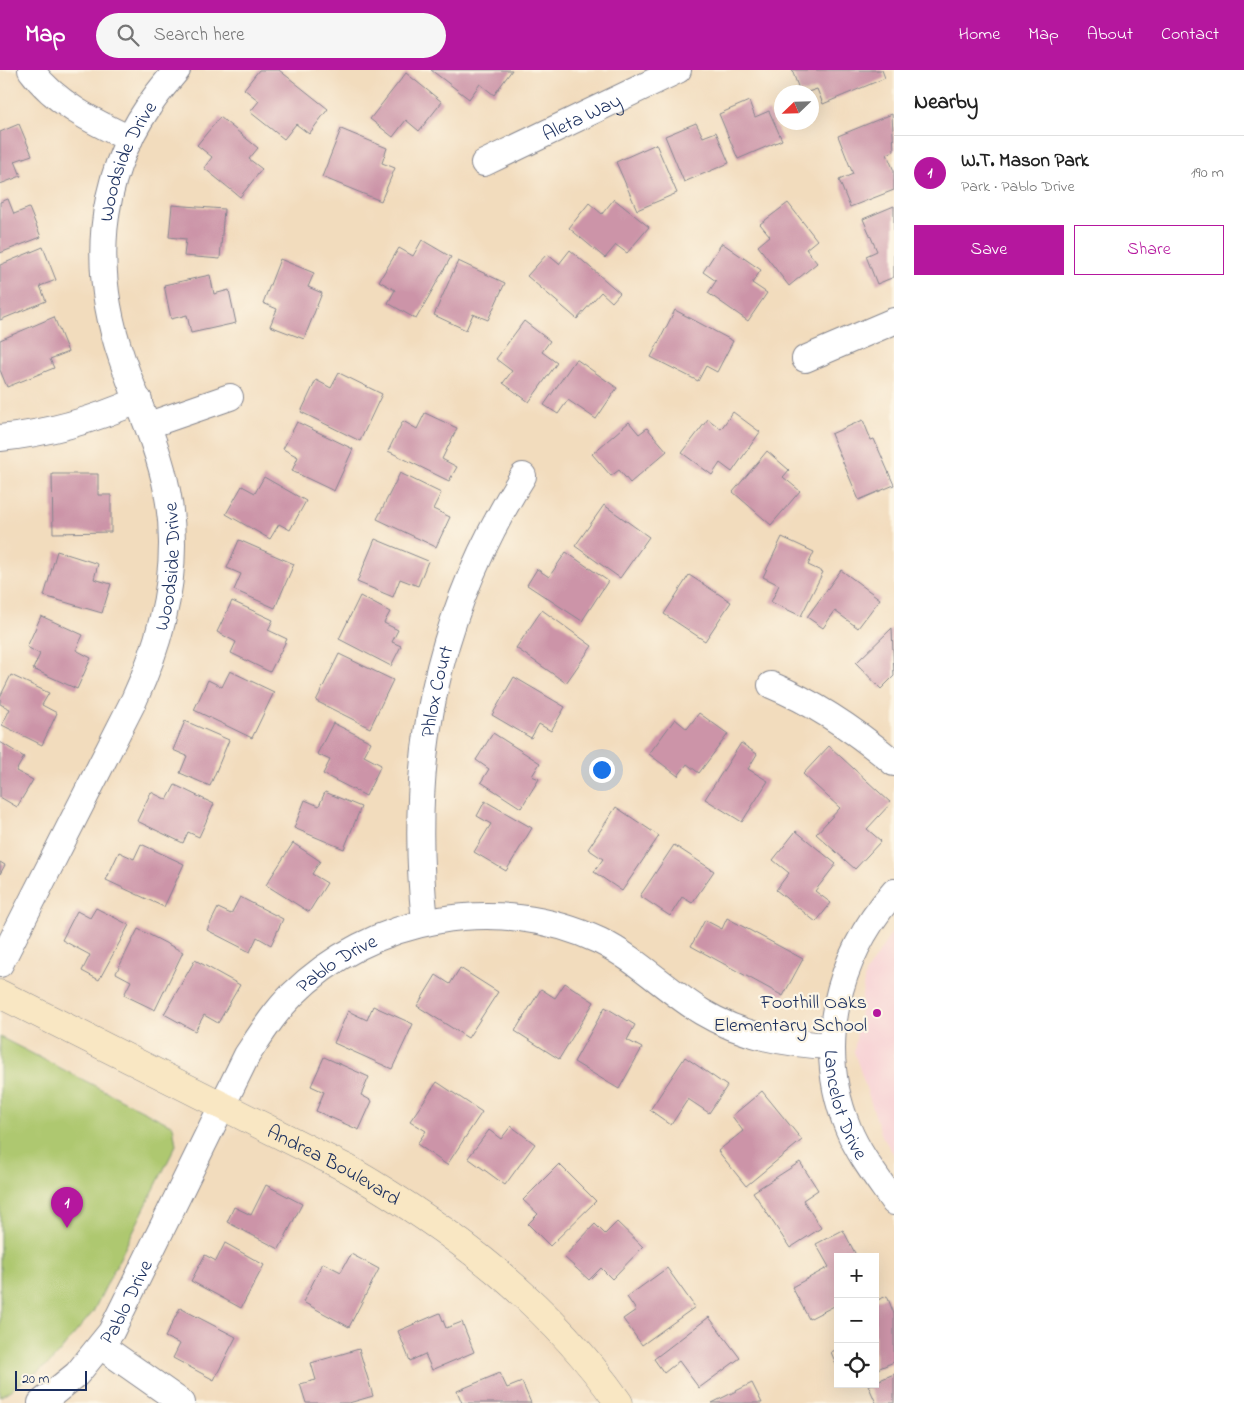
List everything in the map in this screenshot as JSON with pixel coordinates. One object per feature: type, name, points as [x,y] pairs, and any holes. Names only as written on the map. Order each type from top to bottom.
[{"type":"street","points":[[30,70],[79,114],[130,139]]},
{"type":"street","name":"Woodside Drive","points":[[0,964],[149,668],[160,634],[167,599],[171,529],[162,467],[149,425],[110,321],[102,266],[103,228],[116,174],[130,139],[148,106],[177,70]]},
{"type":"street","name":"Aleta Way","points":[[484,163],[678,70]]},
{"type":"street","points":[[805,359],[894,321]]},
{"type":"street","points":[[149,425],[230,397]]},
{"type":"street","points":[[0,438],[32,435],[68,427],[104,416],[139,400]]},
{"type":"street","name":"Phlox Court","points":[[425,922],[420,876],[419,806],[423,760],[434,691],[452,624],[477,559],[498,517],[523,476]]},
{"type":"street","points":[[771,685],[821,708],[869,742],[894,763]]},
{"type":"street","name":"Lancelot Drive","points":[[894,892],[870,921],[851,954],[839,990],[832,1046],[837,1092],[848,1128],[866,1162],[894,1202]]},
{"type":"street","name":"Pablo Drive","points":[[41,1403],[77,1374],[111,1332],[247,1055],[268,1024],[292,995],[321,970],[353,949],[387,933],[425,922],[489,915],[527,919],[564,927],[599,941],[632,959],[702,1012],[732,1027],[763,1038],[796,1044],[832,1046]]},
{"type":"street","name":"Andrea Boulevard","points":[[0,994],[348,1169],[397,1197],[444,1229],[489,1264],[531,1301],[570,1342],[620,1403]]},
{"type":"street","points":[[101,1346],[182,1403]]},
{"type":"shaded area","name":"Foothill Oaks Elementary School","points":[[894,929],[894,1155],[882,1136],[854,1052],[865,974]]},
{"type":"green space","points":[[0,1037],[173,1126],[176,1145],[93,1312],[50,1363],[0,1397]]},
{"type":"building","points":[[259,70],[279,70],[328,109],[309,134],[296,124],[284,139],[250,112],[259,101],[244,89]]},
{"type":"building","points":[[431,70],[512,70],[494,95],[480,84],[469,99]]},
{"type":"building","points":[[792,70],[882,70],[885,78],[823,104],[819,94],[819,85],[797,85]]},
{"type":"building","points":[[406,73],[442,102],[419,131],[406,120],[393,137],[370,119]]},
{"type":"building","points":[[749,101],[755,117],[769,111],[774,122],[774,130],[778,130],[782,140],[738,159],[719,114]]},
{"type":"building","points":[[892,114],[894,151],[887,154],[894,171],[894,190],[850,207],[839,180],[853,174],[838,136]]},
{"type":"building","points":[[220,117],[258,148],[249,159],[262,169],[240,197],[204,168],[212,157],[197,145]]},
{"type":"building","points":[[696,123],[703,137],[716,132],[729,163],[684,182],[665,136]]},
{"type":"building","points":[[19,124],[32,155],[15,161],[21,176],[0,184],[0,132]]},
{"type":"building","points":[[341,129],[387,148],[382,163],[395,168],[381,201],[322,177]]},
{"type":"building","points":[[656,144],[677,193],[637,210],[616,162]]},
{"type":"building","points":[[8,199],[14,214],[29,208],[41,237],[0,253],[0,202]]},
{"type":"building","points":[[614,199],[649,227],[627,253],[616,245],[605,258],[569,228],[589,203],[602,214]]},
{"type":"building","points":[[788,203],[817,240],[806,249],[817,263],[789,286],[758,246],[770,236],[760,224]]},
{"type":"building","points":[[172,205],[224,209],[220,259],[184,256],[186,239],[169,237]]},
{"type":"building","points":[[894,206],[894,277],[877,284],[866,256],[877,251],[863,219]]},
{"type":"building","points":[[422,240],[451,257],[416,319],[388,303],[395,290],[379,281],[399,248],[413,256]]},
{"type":"building","points":[[722,243],[761,270],[752,283],[767,293],[748,321],[708,293],[716,281],[703,272]]},
{"type":"building","points":[[43,247],[56,280],[40,286],[46,301],[0,320],[0,265]]},
{"type":"building","points":[[570,250],[620,293],[612,302],[601,292],[577,319],[527,276],[547,254],[559,264]]},
{"type":"building","points":[[280,259],[314,273],[308,287],[322,293],[304,339],[270,326],[277,309],[263,303]]},
{"type":"building","points":[[458,261],[505,283],[488,320],[473,314],[466,330],[434,315]]},
{"type":"building","points":[[210,275],[214,294],[229,290],[236,323],[191,333],[187,315],[171,319],[164,285]]},
{"type":"building","points":[[675,310],[733,341],[717,372],[706,366],[698,381],[651,357]]},
{"type":"building","points":[[54,317],[68,352],[50,359],[54,368],[7,387],[0,370],[0,340]]},
{"type":"building","points":[[524,321],[550,341],[542,352],[557,363],[529,402],[503,383],[512,371],[496,359]]},
{"type":"building","points":[[576,359],[617,388],[596,419],[568,400],[558,414],[544,405]]},
{"type":"building","points":[[339,373],[382,394],[360,441],[301,412],[316,380],[331,388]]},
{"type":"building","points":[[733,412],[760,432],[732,472],[720,463],[712,475],[682,453],[708,419],[721,429]]},
{"type":"building","points":[[425,413],[457,428],[442,459],[457,467],[449,481],[388,451],[403,421],[417,429]]},
{"type":"building","points":[[863,420],[871,440],[874,439],[894,485],[859,500],[831,434]]},
{"type":"building","points":[[297,422],[353,449],[334,491],[292,471],[298,457],[283,449]]},
{"type":"building","points":[[629,422],[639,434],[647,428],[667,451],[630,483],[619,470],[611,476],[592,454]]},
{"type":"building","points":[[767,451],[789,470],[783,477],[800,491],[771,525],[733,492]]},
{"type":"building","points":[[400,473],[441,493],[433,509],[450,517],[436,547],[377,519]]},
{"type":"building","points":[[52,474],[98,474],[98,495],[111,495],[111,532],[53,533]]},
{"type":"building","points":[[264,477],[306,501],[290,530],[279,524],[270,539],[226,514],[242,486],[255,493]]},
{"type":"building","points":[[604,505],[649,537],[620,578],[575,546]]},
{"type":"building","points":[[782,537],[814,552],[808,565],[823,572],[801,616],[771,602],[779,585],[763,577]]},
{"type":"building","points":[[375,539],[428,561],[418,586],[400,579],[393,597],[357,582]]},
{"type":"building","points":[[239,540],[294,564],[275,608],[234,590],[241,574],[227,568]]},
{"type":"building","points":[[57,551],[98,564],[94,579],[111,584],[102,613],[44,596]]},
{"type":"building","points":[[566,552],[608,581],[582,621],[527,585],[537,569],[549,577]]},
{"type":"building","points":[[841,570],[880,599],[858,628],[835,611],[823,628],[807,617]]},
{"type":"building","points":[[689,575],[731,602],[705,641],[664,614]]},
{"type":"building","points":[[360,596],[390,612],[384,623],[398,630],[392,642],[401,646],[391,666],[339,639]]},
{"type":"building","points":[[232,601],[273,620],[268,630],[287,639],[270,672],[231,653],[236,642],[217,632]]},
{"type":"building","points":[[542,610],[592,646],[566,683],[516,648]]},
{"type":"building","points":[[41,616],[83,635],[76,650],[91,658],[77,689],[33,669],[40,654],[27,647]]},
{"type":"building","points":[[892,628],[894,676],[881,689],[856,663]]},
{"type":"building","points":[[339,654],[393,680],[370,728],[316,701]]},
{"type":"building","points":[[230,671],[274,692],[252,738],[194,710],[208,680],[222,687]]},
{"type":"building","points":[[11,675],[49,693],[42,705],[57,713],[42,745],[2,725],[10,709],[0,704],[0,697]]},
{"type":"building","points":[[514,677],[565,707],[551,731],[539,724],[531,738],[492,715]]},
{"type":"building","points":[[699,713],[728,734],[699,773],[687,764],[678,776],[649,754],[675,719],[687,729]]},
{"type":"building","points":[[185,721],[229,740],[210,786],[180,773],[187,756],[173,750]]},
{"type":"building","points":[[333,723],[371,742],[364,756],[381,765],[366,796],[323,774],[330,760],[317,754]]},
{"type":"building","points":[[493,733],[540,763],[532,776],[539,779],[521,808],[481,782],[489,769],[476,760]]},
{"type":"building","points":[[0,742],[24,757],[16,771],[33,780],[17,807],[0,797]]},
{"type":"building","points":[[741,743],[757,754],[748,769],[768,781],[742,822],[705,799]]},
{"type":"building","points":[[829,746],[891,803],[867,829],[881,841],[855,869],[816,834],[840,808],[803,774]]},
{"type":"building","points":[[175,785],[214,804],[199,837],[188,832],[183,843],[137,821],[151,792],[167,800]]},
{"type":"building","points":[[325,792],[361,807],[344,849],[294,828],[305,800],[319,806]]},
{"type":"building","points":[[485,801],[532,828],[506,871],[474,852],[491,824],[477,816]]},
{"type":"building","points":[[616,807],[659,836],[622,891],[594,872],[603,859],[588,849]]},
{"type":"building","points":[[796,831],[836,864],[815,891],[831,903],[816,922],[776,890],[789,873],[773,860]]},
{"type":"building","points":[[293,843],[320,861],[312,874],[327,883],[309,912],[266,885]]},
{"type":"building","points":[[141,844],[184,864],[164,907],[106,880],[119,852],[134,859]]},
{"type":"building","points":[[674,845],[714,871],[692,903],[682,897],[670,916],[640,896]]},
{"type":"building","points":[[0,862],[5,865],[0,874]]},
{"type":"building","points":[[240,897],[283,919],[271,945],[257,937],[250,952],[207,930],[218,908],[231,914]]},
{"type":"building","points":[[96,908],[129,925],[99,980],[82,971],[90,955],[62,940],[77,911],[90,918]]},
{"type":"building","points":[[727,918],[803,959],[783,996],[691,946],[705,920],[722,929]]},
{"type":"building","points":[[138,929],[183,952],[155,1010],[124,995],[131,981],[116,973]]},
{"type":"building","points":[[195,960],[240,985],[218,1023],[204,1015],[195,1031],[164,1014]]},
{"type":"building","points":[[460,968],[498,992],[468,1038],[417,1006],[436,975],[450,984]]},
{"type":"building","points":[[565,983],[594,1002],[559,1059],[515,1031],[541,989],[555,998]]},
{"type":"building","points":[[373,1006],[413,1024],[392,1069],[334,1043],[348,1011],[367,1020]]},
{"type":"building","points":[[605,1007],[635,1025],[627,1040],[642,1048],[619,1089],[574,1062]]},
{"type":"building","points":[[324,1057],[369,1077],[361,1095],[372,1101],[359,1130],[316,1111],[324,1092],[311,1086]]},
{"type":"building","points":[[685,1057],[727,1086],[709,1113],[688,1099],[671,1125],[650,1110]]},
{"type":"building","points":[[437,1082],[482,1112],[447,1165],[417,1144],[426,1131],[410,1121]]},
{"type":"building","points":[[762,1091],[802,1140],[746,1186],[718,1151],[743,1131],[732,1116]]},
{"type":"building","points":[[511,1126],[535,1144],[505,1185],[468,1158],[489,1130],[501,1139]]},
{"type":"building","points":[[800,1162],[818,1190],[803,1200],[821,1228],[790,1248],[753,1192]]},
{"type":"building","points":[[559,1164],[596,1201],[550,1246],[528,1224],[538,1214],[523,1200]]},
{"type":"building","points":[[266,1185],[302,1204],[279,1249],[227,1222],[234,1207],[251,1215]]},
{"type":"building","points":[[617,1222],[643,1247],[612,1279],[601,1268],[589,1280],[564,1257],[595,1224],[605,1234]]},
{"type":"building","points":[[843,1230],[855,1253],[834,1253],[834,1306],[809,1319],[792,1287],[829,1267],[816,1244]]},
{"type":"building","points":[[225,1243],[264,1265],[241,1308],[191,1281],[205,1255],[216,1261]]},
{"type":"building","points":[[351,1254],[379,1269],[349,1327],[303,1302],[323,1263],[341,1272]]},
{"type":"building","points":[[667,1268],[695,1307],[642,1345],[623,1319],[636,1310],[627,1297]]},
{"type":"building","points":[[887,1296],[894,1314],[894,1362],[879,1368],[879,1343],[879,1299]]},
{"type":"building","points":[[180,1308],[236,1337],[214,1380],[173,1358],[180,1344],[165,1337]]},
{"type":"building","points":[[440,1313],[446,1328],[462,1322],[474,1352],[432,1370],[425,1354],[410,1361],[398,1331]]},
{"type":"building","points":[[709,1317],[740,1358],[699,1388],[679,1361],[664,1373],[654,1359]]},
{"type":"building","points":[[359,1349],[373,1396],[349,1403],[306,1403],[300,1384],[316,1380],[311,1363]]},
{"type":"building","points":[[500,1373],[507,1388],[522,1382],[531,1403],[462,1403],[457,1391]]},
{"type":"building","points":[[894,1374],[894,1403],[876,1403],[869,1388],[879,1388],[879,1380]]},
{"type":"building","points":[[752,1383],[762,1403],[712,1403]]},
{"type":"place","name":"Foothill Oaks Elementary School","points":[[877,1013]]},
{"type":"place","name":"W.T. Mason Park","points":[[67,1228]]}]
